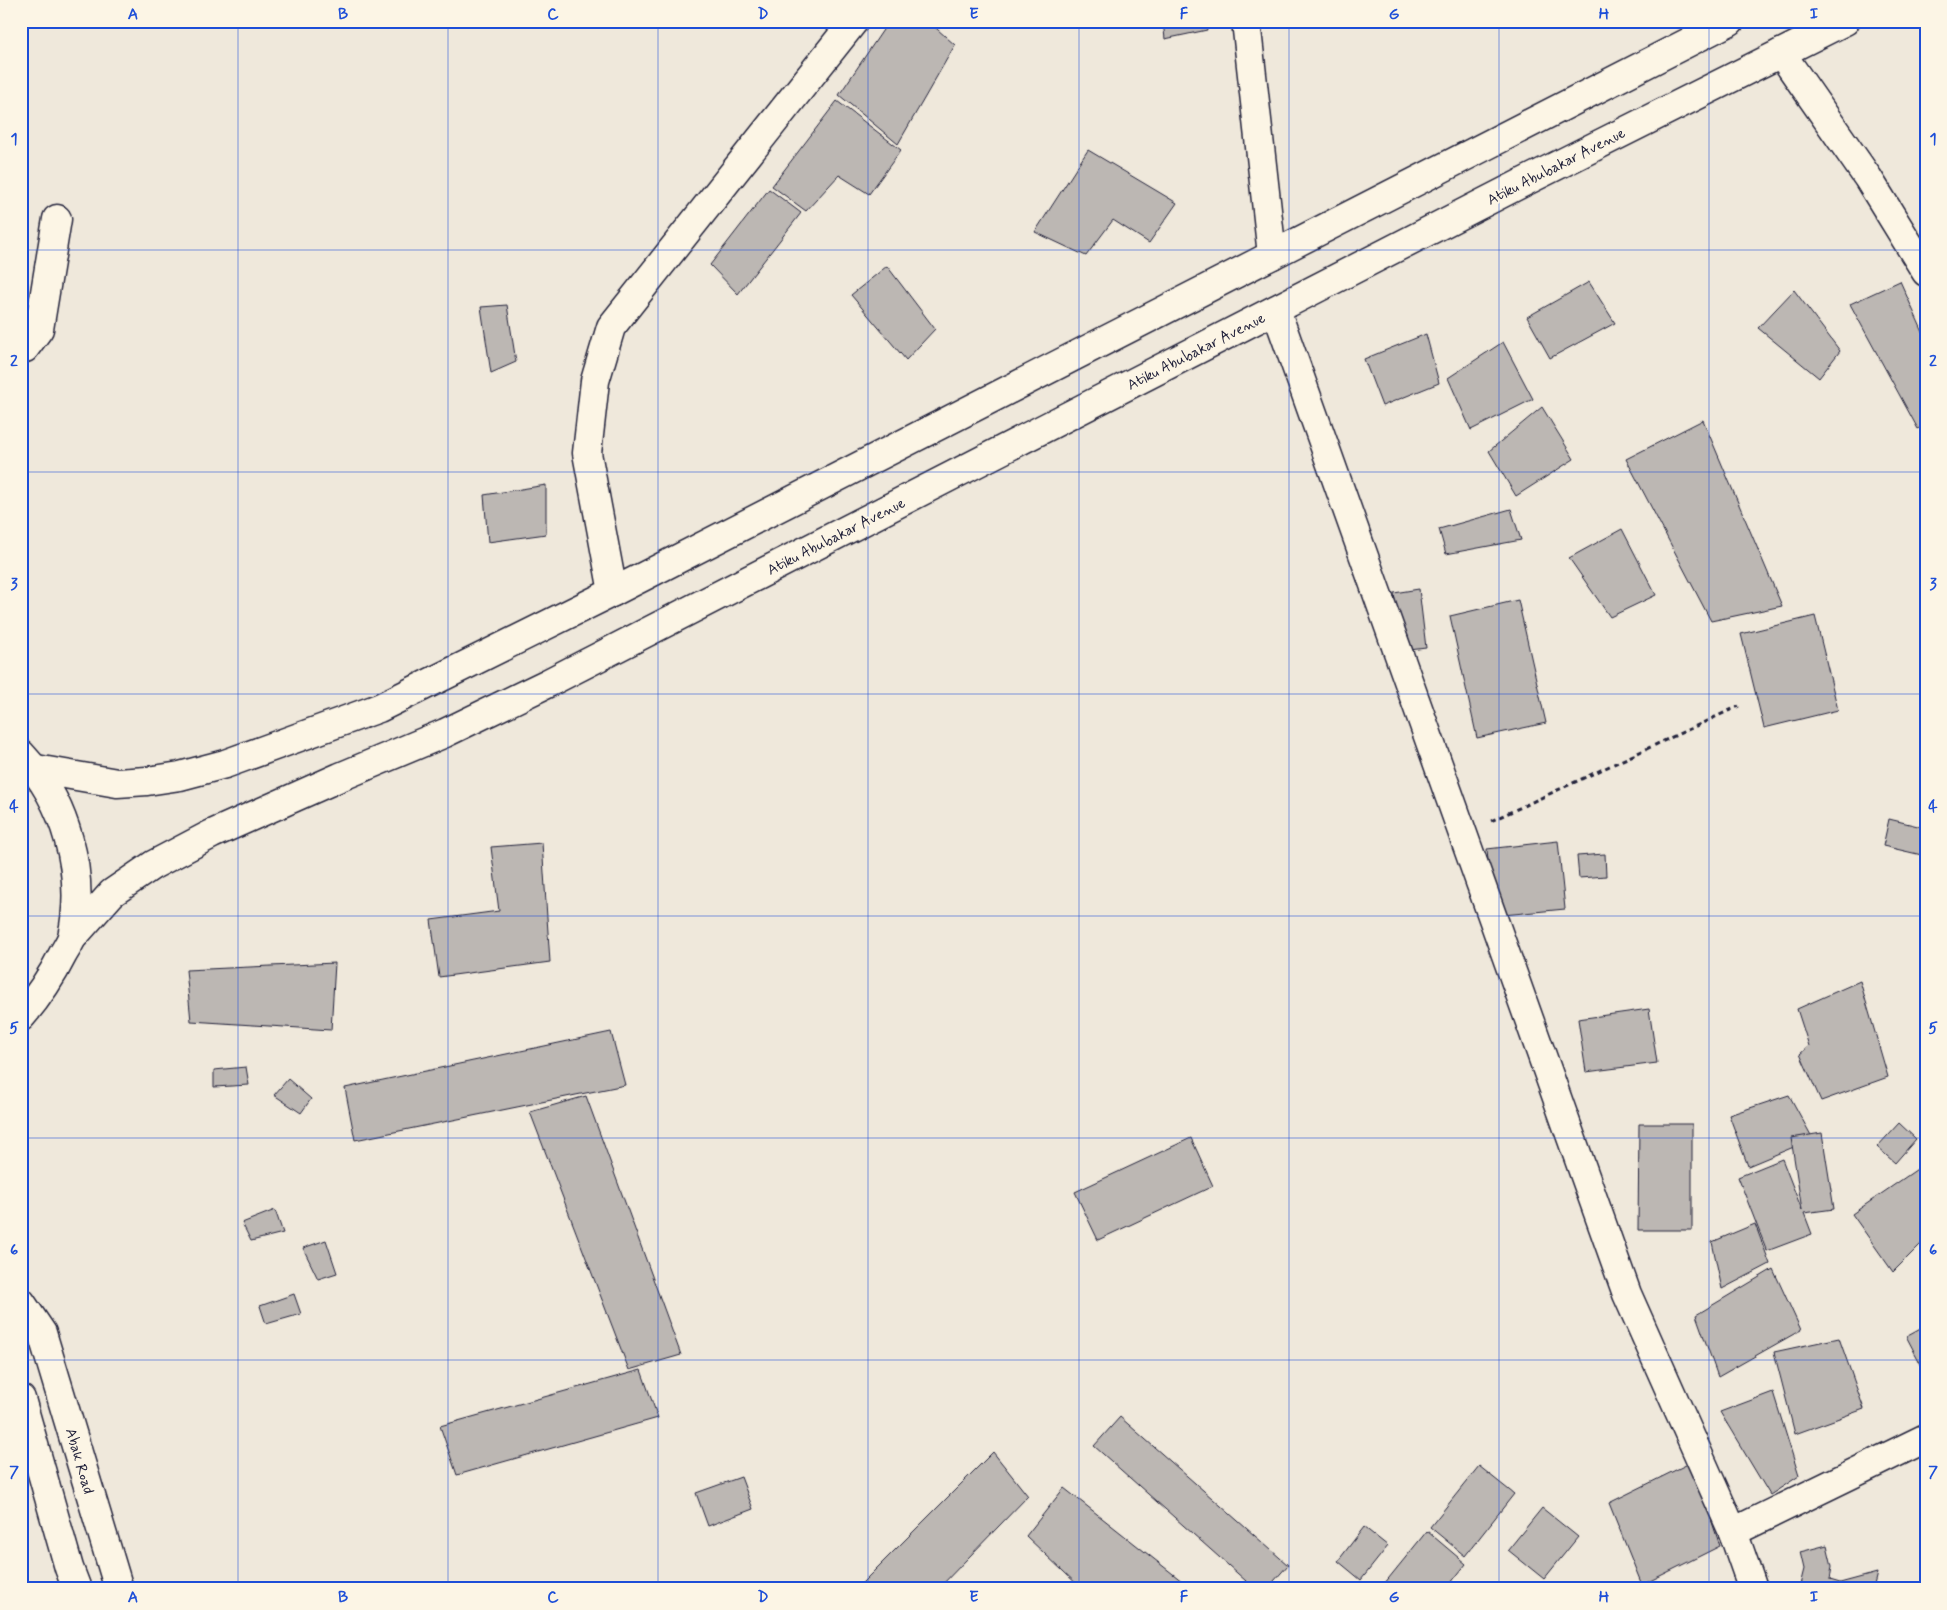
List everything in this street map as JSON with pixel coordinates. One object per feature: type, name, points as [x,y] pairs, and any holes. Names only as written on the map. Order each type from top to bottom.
[{"type":"main road","points":[[613,592],[586,453],[595,381],[611,327],[854,21]]},
{"type":"main road","points":[[1246,21],[1272,255]]},
{"type":"main road","points":[[29,762],[90,780],[117,782],[147,781],[189,774],[225,764],[379,708],[613,592],[1730,21]]},
{"type":"main road","name":"Atiku Abubakar Avenue","points":[[72,938],[112,893],[153,865],[212,834],[340,776],[445,733],[548,683],[1276,310],[1846,21]]},
{"type":"main road","points":[[1782,53],[1868,178],[1926,272]]},
{"type":"main road","points":[[21,348],[25,348],[39,329],[57,219]]},
{"type":"main road","points":[[1276,310],[1627,1294],[1733,1532],[1752,1589]]},
{"type":"main road","points":[[21,1017],[47,986],[72,938],[76,891],[72,850],[59,810],[29,762]]},
{"type":"main road","name":"Abak Road","points":[[21,1302],[42,1333],[119,1589]]},
{"type":"main road","points":[[21,1399],[69,1568],[77,1589]]},
{"type":"main road","points":[[1733,1532],[1926,1438]]},
{"type":"path","points":[[1463,834],[1739,706]]},
{"type":"building","points":[[889,21],[928,21],[955,45],[898,144],[839,95]]},
{"type":"building","points":[[1163,21],[1205,21],[1207,30],[1165,39]]},
{"type":"building","points":[[837,101],[901,150],[869,194],[839,175],[806,211],[772,186]]},
{"type":"building","points":[[1088,150],[1177,203],[1149,243],[1113,220],[1086,256],[1035,232]]},
{"type":"building","points":[[769,189],[801,213],[738,294],[710,265]]},
{"type":"building","points":[[887,266],[935,329],[906,360],[851,295]]},
{"type":"building","points":[[1900,281],[1926,339],[1926,423],[1918,429],[1850,304]]},
{"type":"building","points":[[1589,282],[1615,323],[1550,358],[1527,317]]},
{"type":"building","points":[[1794,290],[1840,351],[1819,378],[1758,328]]},
{"type":"building","points":[[507,305],[516,362],[491,373],[481,307]]},
{"type":"building","points":[[1426,334],[1439,383],[1382,406],[1364,359]]},
{"type":"building","points":[[1503,342],[1533,399],[1471,430],[1448,378]]},
{"type":"building","points":[[1542,407],[1574,459],[1516,496],[1489,451]]},
{"type":"building","points":[[1703,420],[1782,606],[1711,621],[1626,459]]},
{"type":"building","points":[[546,485],[546,534],[488,542],[484,495]]},
{"type":"building","points":[[1511,509],[1521,540],[1446,554],[1439,529]]},
{"type":"building","points":[[1622,529],[1656,595],[1610,617],[1569,558]]},
{"type":"building","points":[[1419,589],[1426,648],[1401,651],[1394,593]]},
{"type":"building","points":[[1518,600],[1546,723],[1477,738],[1450,616]]},
{"type":"building","points":[[1815,616],[1838,710],[1764,728],[1741,634]]},
{"type":"building","points":[[1889,819],[1926,828],[1926,856],[1883,846]]},
{"type":"building","points":[[1558,841],[1565,909],[1493,916],[1487,849]]},
{"type":"building","points":[[542,843],[550,962],[439,977],[431,920],[499,911],[491,847]]},
{"type":"building","points":[[1605,854],[1606,876],[1579,878],[1577,856]]},
{"type":"building","points":[[335,963],[331,1030],[191,1021],[186,970]]},
{"type":"building","points":[[1860,981],[1888,1077],[1821,1101],[1800,1054],[1809,1046],[1797,1009]]},
{"type":"building","points":[[1649,1009],[1657,1063],[1586,1072],[1578,1019]]},
{"type":"building","points":[[611,1032],[625,1085],[355,1140],[345,1088]]},
{"type":"building","points":[[246,1067],[249,1085],[214,1087],[214,1070]]},
{"type":"building","points":[[288,1079],[311,1099],[301,1113],[274,1095]]},
{"type":"building","points":[[1789,1095],[1813,1139],[1748,1166],[1729,1115]]},
{"type":"building","points":[[586,1096],[681,1355],[629,1370],[530,1112]]},
{"type":"building","points":[[1899,1123],[1916,1139],[1895,1163],[1877,1147]]},
{"type":"building","points":[[1639,1124],[1692,1124],[1692,1230],[1638,1230]]},
{"type":"building","points":[[1822,1133],[1834,1209],[1804,1213],[1812,1234],[1767,1251],[1738,1177],[1782,1159],[1802,1210],[1791,1138]]},
{"type":"building","points":[[1191,1138],[1213,1186],[1098,1240],[1075,1192]]},
{"type":"building","points":[[1926,1163],[1926,1239],[1893,1272],[1852,1214]]},
{"type":"building","points":[[275,1210],[283,1233],[251,1241],[242,1223]]},
{"type":"building","points":[[1755,1224],[1770,1264],[1722,1289],[1712,1242]]},
{"type":"building","points":[[326,1240],[337,1273],[318,1279],[303,1248]]},
{"type":"building","points":[[1773,1269],[1801,1330],[1718,1377],[1696,1315]]},
{"type":"building","points":[[294,1294],[301,1314],[266,1324],[260,1306]]},
{"type":"building","points":[[1926,1325],[1926,1374],[1906,1336]]},
{"type":"building","points":[[1839,1338],[1864,1409],[1795,1434],[1774,1352]]},
{"type":"building","points":[[641,1370],[658,1418],[457,1475],[440,1426]]},
{"type":"building","points":[[1773,1392],[1799,1476],[1770,1495],[1720,1412]]},
{"type":"building","points":[[1120,1417],[1288,1565],[1267,1589],[1255,1589],[1094,1446]]},
{"type":"building","points":[[993,1452],[1028,1496],[938,1589],[856,1589]]},
{"type":"building","points":[[1692,1462],[1720,1546],[1642,1585],[1609,1503]]},
{"type":"building","points":[[1479,1466],[1514,1494],[1465,1556],[1430,1527]]},
{"type":"building","points":[[741,1477],[753,1509],[708,1526],[696,1493]]},
{"type":"building","points":[[1064,1488],[1192,1589],[1082,1589],[1026,1536]]},
{"type":"building","points":[[1542,1508],[1578,1537],[1544,1579],[1508,1550]]},
{"type":"building","points":[[1364,1527],[1388,1546],[1361,1580],[1338,1561]]},
{"type":"building","points":[[1427,1531],[1466,1564],[1446,1589],[1380,1589]]},
{"type":"building","points":[[1827,1545],[1832,1566],[1830,1580],[1840,1583],[1877,1573],[1873,1589],[1799,1589],[1804,1569],[1800,1552]]}]
